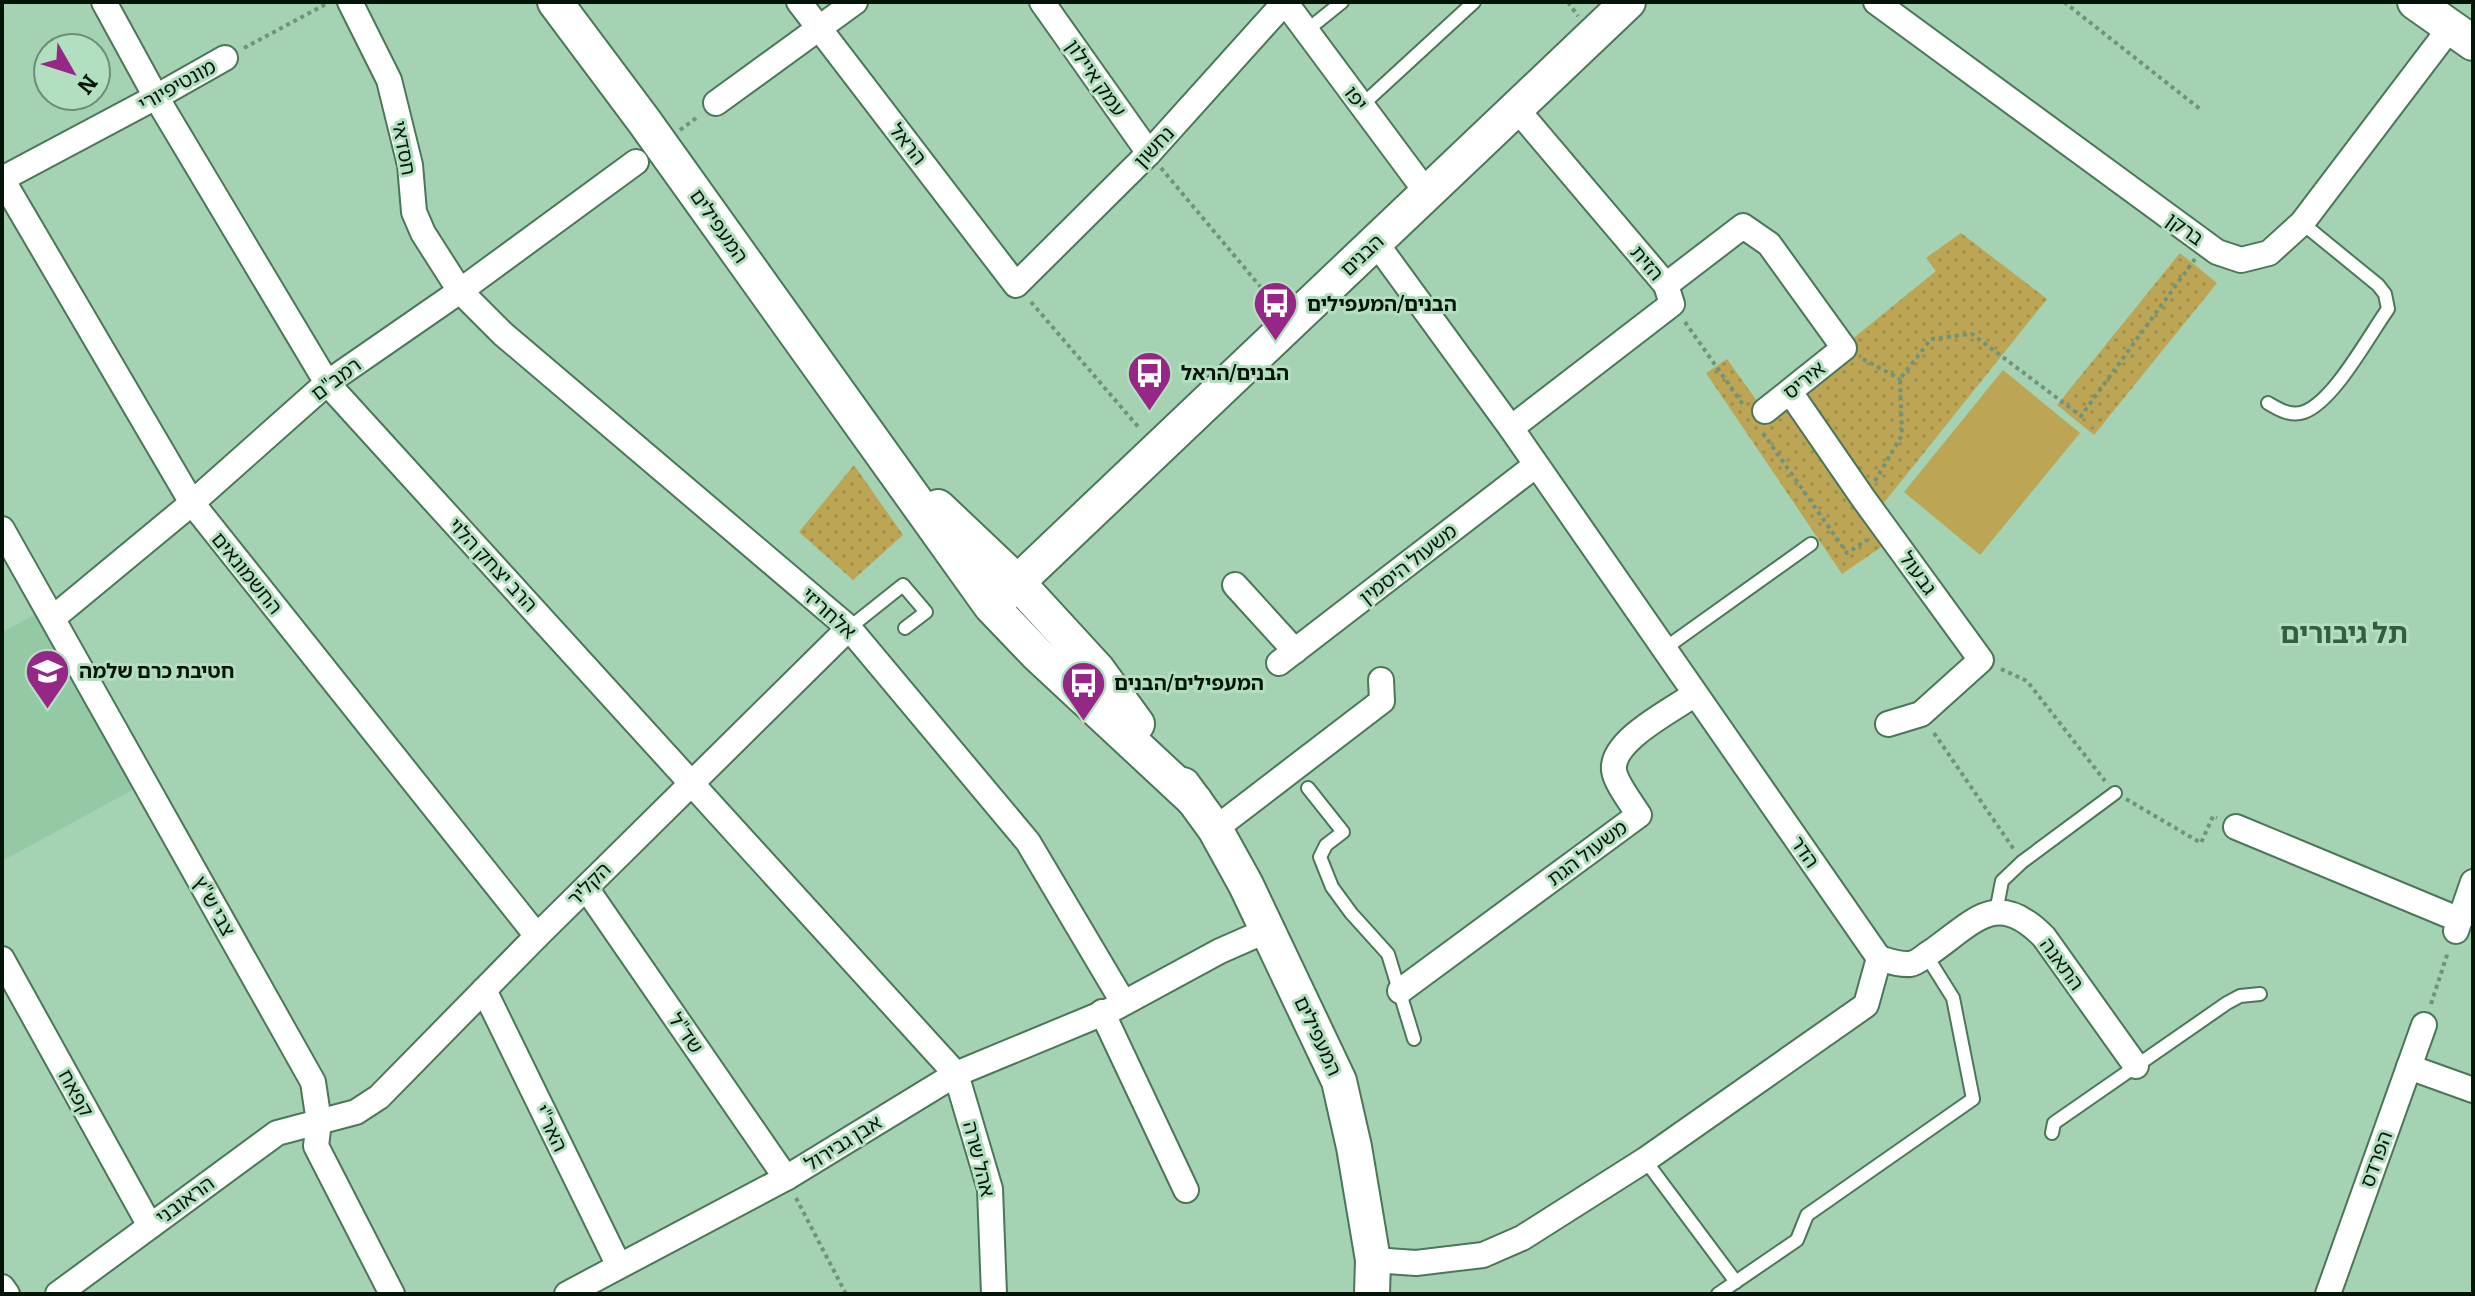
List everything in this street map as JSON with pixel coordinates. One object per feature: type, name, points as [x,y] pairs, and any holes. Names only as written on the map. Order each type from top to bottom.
[{"type":"street","name":"הרב יצחק הלוי","points":[[104,2],[156,97],[327,383],[956,1074]]},
{"type":"street","name":"חסדאי","points":[[350,2],[389,80],[410,165],[414,212],[423,233],[460,291]]},
{"type":"street","name":"המעפילים","points":[[555,2],[644,121],[991,606],[1037,654],[1195,801]]},
{"type":"street","name":"הראל","points":[[799,2],[1016,285]]},
{"type":"street","points":[[716,103],[855,2]]},
{"type":"street","name":"עמק איילון","points":[[1042,2],[1149,153]]},
{"type":"street","name":"נחשון","points":[[1016,285],[1149,153],[1285,2]]},
{"type":"street","name":"יפו","points":[[1285,2],[1427,193]]},
{"type":"street","name":"הבנים","points":[[991,606],[1628,2]]},
{"type":"street","name":"ברקן","points":[[1876,2],[2217,252],[2241,260],[2269,253],[2302,223],[2462,35]]},
{"type":"street","points":[[2415,2],[2462,35]]},
{"type":"street","name":"מונטיפיורי","points":[[2,179],[225,58]]},
{"type":"street","name":"הזית","points":[[1511,428],[1669,294],[1515,107]]},
{"type":"street","name":"רמב\"ם","points":[[53,618],[192,503],[327,383],[460,291],[636,162]]},
{"type":"street","name":"החשמונאים","points":[[2,179],[192,503],[537,936]]},
{"type":"street","points":[[1669,294],[1701,257],[1743,226],[1769,244],[1844,348]]},
{"type":"street","name":"הדר","points":[[1376,243],[1511,428],[1879,958]]},
{"type":"street","name":"אלחריזי","points":[[460,291],[503,334],[849,628],[1028,842],[1113,1007],[1186,1190]]},
{"type":"street","name":"איריס","points":[[1757,417],[1844,348]]},
{"type":"street","name":"גבעול","points":[[1790,392],[1981,660]]},
{"type":"street","name":"המעפילים","points":[[880,452],[1018,583],[1097,669],[1215,829],[1246,885],[1339,1081],[1354,1147],[1373,1260],[1372,1294]]},
{"type":"street","name":"משעול היסמין","points":[[1235,585],[1287,657],[1536,465]]},
{"type":"street","name":"צבי ש\"ץ","points":[[2,529],[313,1082],[319,1122],[316,1146],[392,1294]]},
{"type":"street","name":"הקליר","points":[[319,1122],[356,1112],[379,1097],[849,628]]},
{"type":"street","points":[[1888,724],[1921,714],[1981,660]]},
{"type":"street","points":[[1215,829],[1382,701],[1381,680]]},
{"type":"street","name":"משעול הגת","points":[[1400,991],[1639,815],[1614,772],[1616,754],[1626,741],[1695,694]]},
{"type":"street","points":[[2236,827],[2458,925],[2473,882]]},
{"type":"street","name":"שד\"ל","points":[[586,888],[786,1178]]},
{"type":"street","points":[[1373,1260],[1416,1263],[1483,1255],[1522,1238],[1645,1160],[1866,1005],[1879,958],[1914,964],[1982,917],[1996,912]]},
{"type":"street","name":"התאנה","points":[[1996,912],[2012,912],[2029,922],[2044,937],[2136,1066]]},
{"type":"street","name":"אבן גבירול","points":[[567,1294],[786,1178],[956,1074],[1113,1007],[1220,951],[1268,930]]},
{"type":"street","name":"קפאח","points":[[2,959],[150,1226]]},
{"type":"street","name":"האר\"י","points":[[484,990],[619,1266]]},
{"type":"street","name":"הפרדס","points":[[2331,1285],[2424,1025]]},
{"type":"street","name":"אהל שרה","points":[[956,1074],[990,1189],[994,1294]]},
{"type":"street","points":[[2406,1075],[2473,1090]]},
{"type":"street","name":"הראובני","points":[[58,1294],[277,1133],[319,1122]]},
{"type":"street","points":[[2,1287],[7,1294]]},
{"type":"lane","points":[[1306,31],[1342,2]]},
{"type":"lane","points":[[1362,105],[1474,2]]},
{"type":"lane","points":[[2268,403],[2284,412],[2302,413],[2330,394],[2388,309],[2385,294],[2378,285],[2302,223]]},
{"type":"lane","points":[[1664,649],[1811,544]]},
{"type":"lane","points":[[849,628],[903,585],[926,612],[905,628]]},
{"type":"lane","points":[[1308,788],[1343,832],[1326,845],[1320,857],[1323,868],[1351,913],[1388,954],[1414,1039]]},
{"type":"lane","points":[[1996,912],[2002,881],[2022,862],[2115,793]]},
{"type":"lane","points":[[1718,1294],[1797,1240],[1807,1215],[1973,1099],[1953,998],[1926,955]]},
{"type":"lane","points":[[2052,1133],[2054,1123],[2227,1003],[2240,996],[2260,994]]},
{"type":"lane","points":[[1645,1160],[1736,1282]]},
{"type":"path","points":[[225,58],[331,2]]},
{"type":"path","points":[[2064,2],[2200,109]]},
{"type":"path","points":[[1149,153],[1291,323]]},
{"type":"path","points":[[1866,501],[1902,435],[1900,379],[1931,339],[1972,334],[2081,416],[2206,244]]},
{"type":"path","points":[[1016,285],[1158,449]]},
{"type":"path","points":[[1669,294],[1757,417],[1847,553],[1885,528]]},
{"type":"path","points":[[1844,348],[1900,379]]},
{"type":"path","points":[[1981,660],[2027,681],[2115,793],[2201,843],[2213,816],[2236,827]]},
{"type":"path","points":[[1921,714],[2022,862]]},
{"type":"path","points":[[2424,1025],[2458,925]]},
{"type":"path","points":[[786,1178],[846,1294]]},
{"type":"shaded area","points":[[1961,233],[2047,299],[1875,514],[1893,539],[1842,574],[1706,373],[1727,359],[1764,411],[1936,271],[1926,258]]},
{"type":"shaded area","points":[[2180,253],[2217,283],[2094,435],[2057,405]]},
{"type":"shaded area","points":[[2003,370],[2080,433],[1980,555],[1904,492]]},
{"type":"shaded area","points":[[854,465],[903,535],[853,580],[799,532]]},
{"type":"shaded area","name":"חטיבת כרם שלמה","points":[[40,612],[136,788],[2,861],[2,632]]},
{"type":"place","name":"הבנים/המעפילים","points":[[1276,343]]},
{"type":"place","name":"הבנים/הראל","points":[[1150,412]]},
{"type":"place","name":"חטיבת כרם שלמה","points":[[48,710]]},
{"type":"place","name":"המעפילים/הבנים","points":[[1083,722]]},
{"type":"district","name":"תל גיבורים","points":[[2344,633]]}]
